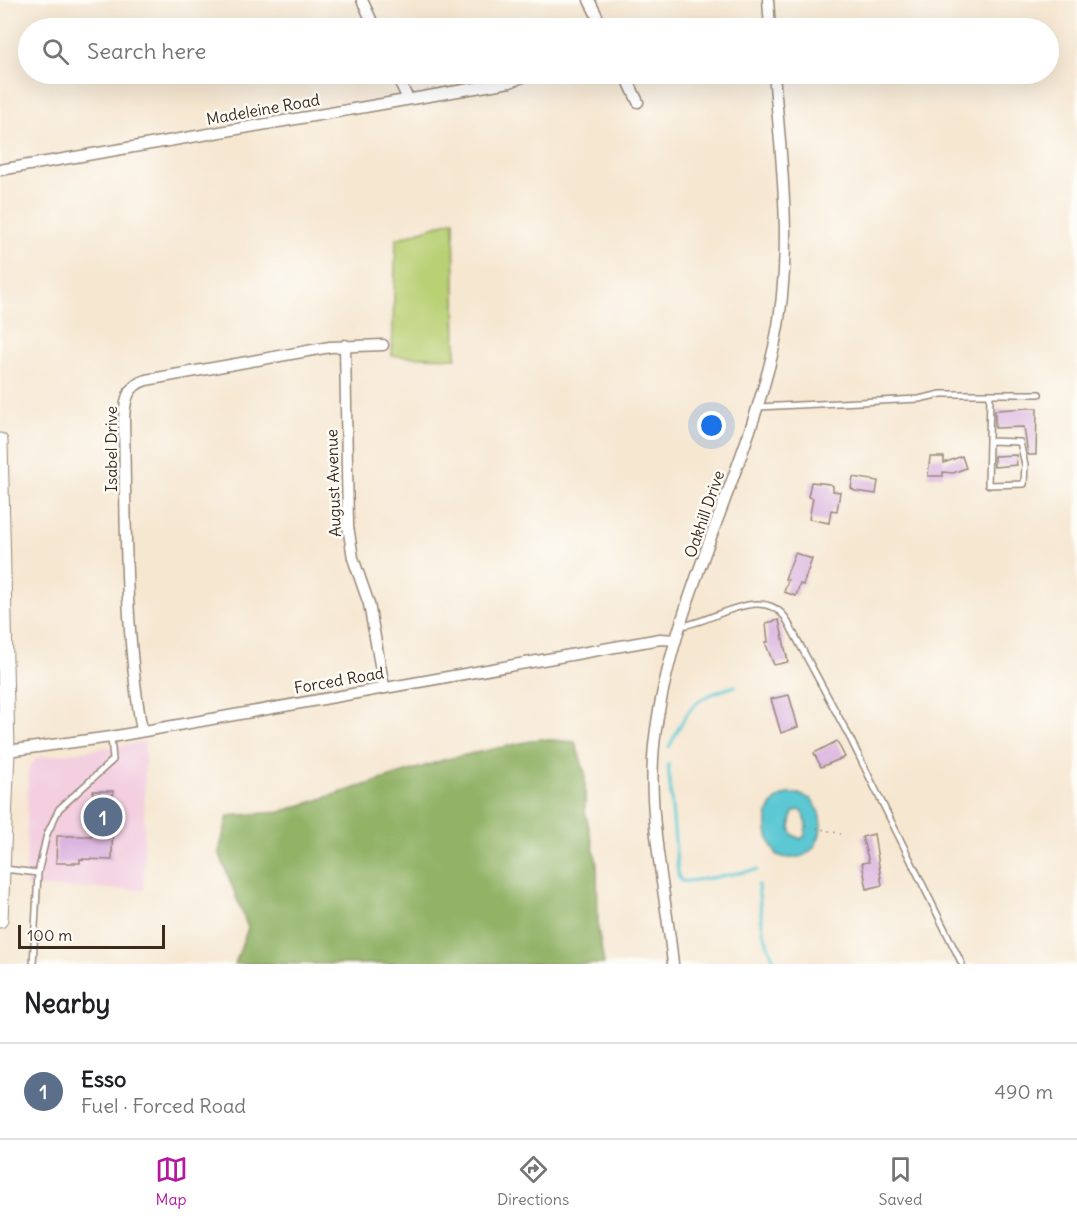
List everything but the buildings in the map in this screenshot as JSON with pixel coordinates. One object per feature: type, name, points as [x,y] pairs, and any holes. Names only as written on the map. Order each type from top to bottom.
[{"type":"main road","points":[[0,441],[3,751],[0,920]]},
{"type":"street","points":[[362,0],[370,18]]},
{"type":"street","points":[[589,0],[598,18]]},
{"type":"street","points":[[768,0],[769,18]]},
{"type":"street","points":[[401,84],[408,99]]},
{"type":"street","name":"Madeleine Road","points":[[0,170],[498,84]]},
{"type":"street","points":[[630,84],[638,102]]},
{"type":"street","name":"Oakhill Drive","points":[[673,964],[652,774],[660,706],[676,640],[758,407],[778,323],[786,262],[786,206],[775,84]]},
{"type":"street","name":"Isabel Drive","points":[[142,731],[129,629],[124,419],[127,395],[132,387],[146,380],[345,345],[383,345]]},
{"type":"street","name":"August Avenue","points":[[345,345],[348,526],[353,558],[372,614],[384,687]]},
{"type":"street","name":"Forced Road","points":[[3,751],[111,737],[660,639],[676,640]]},
{"type":"lane","points":[[758,407],[919,399],[941,394],[1039,394]]},
{"type":"lane","points":[[989,441],[1020,442],[1025,465],[1024,484],[988,485],[990,394]]},
{"type":"lane","points":[[681,626],[698,623],[750,604],[771,604],[781,612],[850,738],[962,964]]},
{"type":"lane","points":[[33,964],[38,873],[47,834],[59,809],[113,760],[111,737]]},
{"type":"lane","points":[[2,869],[38,873]]},
{"type":"path","points":[[805,825],[841,834]]},
{"type":"shaded area","points":[[145,742],[144,890],[26,887],[28,769],[37,758]]},
{"type":"green space","points":[[454,220],[456,358],[392,356],[396,239]]},
{"type":"green space","points":[[540,739],[575,742],[585,773],[585,811],[597,863],[598,928],[604,964],[235,964],[248,928],[219,852],[228,816],[280,812],[447,759]]},
{"type":"water","points":[[787,794],[799,794],[811,799],[818,810],[821,821],[820,833],[810,851],[801,856],[790,858],[777,855],[772,847],[767,821],[772,805]],"holes":[[[802,811],[806,824],[805,836],[800,839],[792,834],[790,827],[793,812]]]},
{"type":"waterway","points":[[669,747],[682,722],[694,706],[710,695],[736,686]]},
{"type":"waterway","points":[[668,764],[678,875],[681,881],[757,870]]},
{"type":"waterway","points":[[758,885],[763,931],[775,964]]},
{"type":"place","name":"Esso","points":[[103,817]]}]
